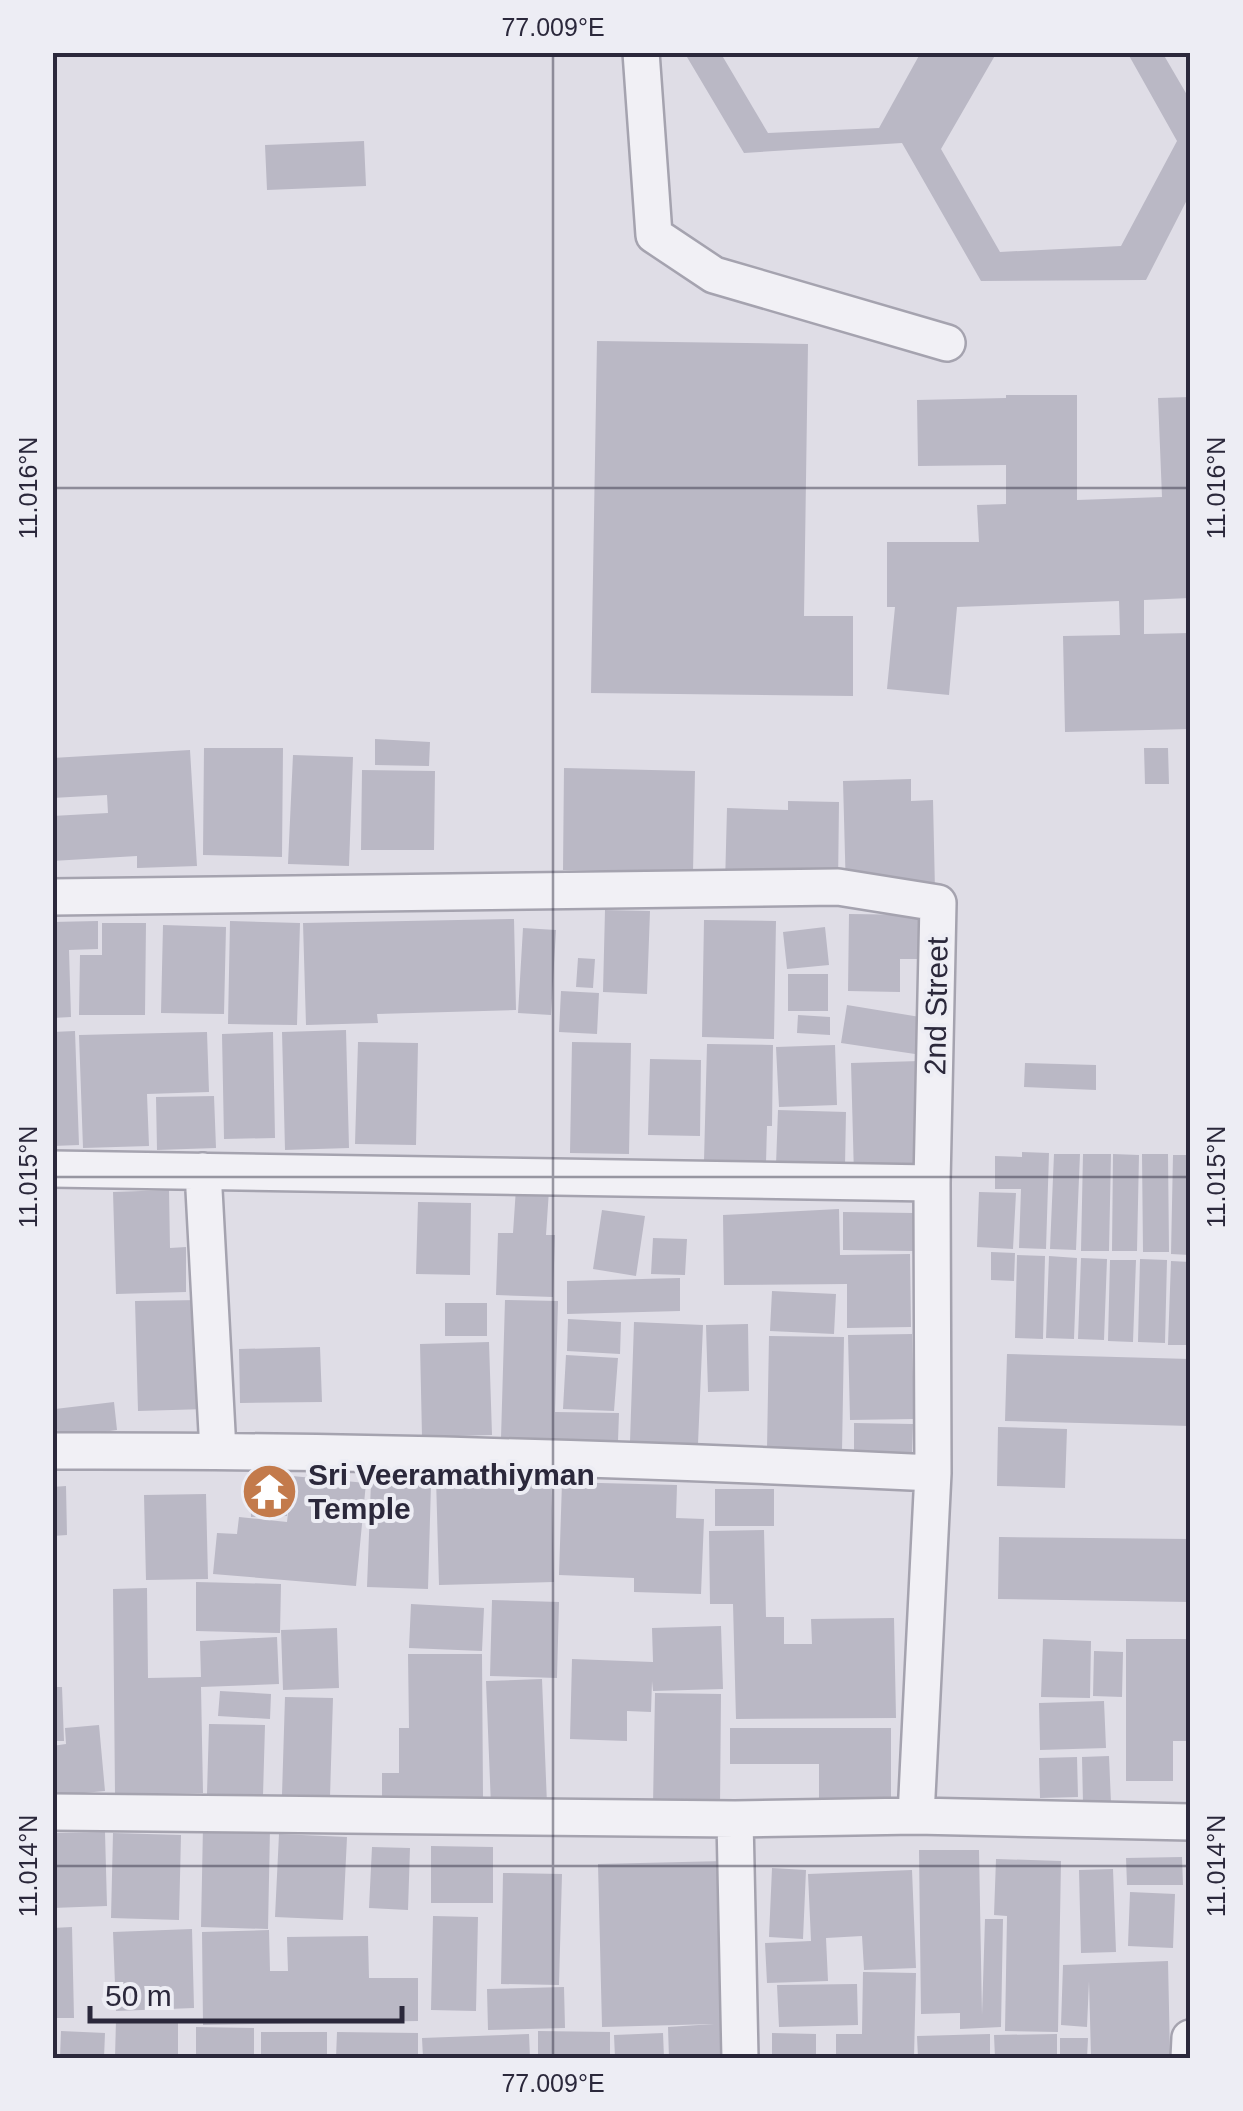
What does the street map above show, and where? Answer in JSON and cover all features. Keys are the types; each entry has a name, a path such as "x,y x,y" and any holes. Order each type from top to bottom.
{"street":[{"path":"641,52 654,235 714,275 947,342"},
{"name":"2nd Street","path":"52,897 838,887 938,903 932,1182 933,1473 916,1816"},
{"path":"52,1170 932,1182"},
{"path":"202,1171 218,1451"},
{"path":"52,1452 218,1451 706,1462 933,1473"},
{"path":"52,1812 735,1819 916,1816 1190,1822"},
{"path":"735,1819 740,2058"},
{"path":"1190,2038 1190,2058"}],"building":[{"path":"684,52 720,52 768,133 879,128 921,52 997,52 941,149 1000,252 1121,246 1177,141 1127,52 1162,52 1190,100 1190,194 1146,280 981,281 902,143 744,153"},
{"path":"364,141 366,186 267,190 265,145"},
{"path":"597,341 808,344 804,616 853,616 853,696 591,693"},
{"path":"1077,395 1077,500 1162,497 1158,398 1190,397 1190,598 1144,600 1144,634 1190,633 1190,729 1065,732 1063,636 1120,635 1119,601 957,607 949,695 887,689 895,607 887,607 887,542 979,542 977,505 1006,504 1006,465 918,466 917,400"},
{"path":"375,739 430,742 429,766 375,765"},
{"path":"204,748 283,748 282,857 203,855"},
{"path":"1144,748 1168,748 1169,784 1145,784"},
{"path":"190,750 197,866 137,868 137,856 52,861 52,816 108,813 107,795 52,798 52,758"},
{"path":"293,755 353,757 349,866 288,864"},
{"path":"564,768 695,771 693,872 563,870"},
{"path":"362,770 435,771 434,850 361,850"},
{"path":"911,779 911,801 933,800 935,891 846,893 843,781"},
{"path":"788,801 839,802 838,887 725,885 727,808 788,810"},
{"path":"605,910 650,911 647,994 603,992"},
{"path":"849,914 923,915 922,959 900,959 900,992 848,991"},
{"path":"514,919 516,1010 377,1014 378,1023 306,1025 303,923"},
{"path":"704,920 776,921 774,1039 702,1037"},
{"path":"98,921 98,949 69,950 71,1017 52,1018 52,922"},
{"path":"230,921 300,923 297,1025 228,1024"},
{"path":"102,923 146,923 145,1015 79,1015 80,955 102,955"},
{"path":"163,925 226,927 224,1014 161,1013"},
{"path":"825,927 829,965 787,969 783,932"},
{"path":"523,928 556,930 551,1015 518,1013"},
{"path":"578,958 595,959 593,988 576,987"},
{"path":"788,974 828,974 828,1011 788,1011"},
{"path":"561,991 599,993 597,1034 559,1032"},
{"path":"847,1005 920,1017 915,1054 841,1043"},
{"path":"798,1015 830,1017 830,1035 797,1033"},
{"path":"346,1030 349,1148 285,1150 282,1032"},
{"path":"75,1031 79,1145 52,1146 52,1032"},
{"path":"207,1032 209,1092 147,1094 149,1146 83,1148 79,1035"},
{"path":"273,1032 275,1138 224,1139 222,1034"},
{"path":"358,1042 418,1043 416,1145 355,1144"},
{"path":"572,1042 631,1043 629,1154 570,1153"},
{"path":"707,1044 773,1045 772,1126 767,1126 766,1163 704,1161"},
{"path":"835,1045 837,1105 779,1107 776,1047"},
{"path":"650,1059 701,1060 700,1136 648,1135"},
{"path":"920,1061 924,1174 854,1176 851,1063"},
{"path":"1025,1063 1096,1065 1096,1090 1024,1087"},
{"path":"214,1096 216,1148 157,1150 156,1097"},
{"path":"778,1110 846,1112 845,1166 776,1165"},
{"path":"1022,1152 1049,1153 1046,1249 1019,1248 1021,1189 995,1189 995,1156 1022,1157"},
{"path":"1054,1154 1080,1154 1076,1250 1050,1249"},
{"path":"1083,1154 1111,1154 1109,1251 1081,1251"},
{"path":"1113,1154 1139,1155 1137,1251 1112,1251"},
{"path":"1142,1154 1168,1154 1169,1252 1143,1252"},
{"path":"1173,1155 1190,1155 1190,1255 1171,1254"},
{"path":"516,1188 549,1190 546,1235 555,1235 553,1297 496,1295 498,1233 513,1233"},
{"path":"169,1190 170,1248 186,1247 186,1292 116,1294 113,1192"},
{"path":"979,1192 1016,1193 1013,1249 977,1247"},
{"path":"418,1202 471,1203 470,1275 416,1274"},
{"path":"839,1209 840,1255 910,1254 911,1327 847,1328 847,1284 724,1285 723,1215"},
{"path":"602,1210 645,1216 636,1276 593,1269"},
{"path":"843,1212 914,1213 913,1251 843,1250"},
{"path":"653,1238 687,1239 685,1275 651,1274"},
{"path":"991,1252 1015,1253 1014,1281 991,1280"},
{"path":"1017,1255 1045,1256 1043,1339 1015,1338"},
{"path":"1049,1256 1077,1258 1074,1339 1046,1338"},
{"path":"1081,1258 1107,1259 1104,1340 1078,1339"},
{"path":"1140,1259 1167,1260 1165,1343 1138,1342"},
{"path":"1110,1260 1136,1260 1133,1342 1108,1341"},
{"path":"1171,1261 1190,1262 1190,1345 1168,1345"},
{"path":"680,1278 680,1311 567,1314 567,1281"},
{"path":"772,1291 836,1294 834,1334 770,1331"},
{"path":"201,1300 206,1409 138,1411 135,1301"},
{"path":"505,1300 558,1301 555,1412 619,1413 618,1441 501,1438"},
{"path":"445,1303 487,1303 487,1336 445,1336"},
{"path":"568,1319 621,1322 620,1354 567,1351"},
{"path":"634,1322 703,1325 698,1444 630,1442"},
{"path":"748,1324 749,1391 708,1392 706,1325"},
{"path":"912,1334 914,1419 850,1420 848,1335"},
{"path":"769,1336 844,1337 842,1451 767,1449"},
{"path":"489,1342 492,1435 422,1437 420,1344"},
{"path":"320,1347 322,1402 240,1403 239,1349"},
{"path":"1007,1354 1190,1359 1190,1426 1005,1421"},
{"path":"566,1355 618,1358 614,1411 563,1409"},
{"path":"114,1402 117,1430 58,1438 55,1409"},
{"path":"854,1423 913,1424 912,1453 854,1453"},
{"path":"998,1427 1067,1429 1065,1488 997,1486"},
{"name":"Sri Veeramathiyman Temple","path":"286,1465 287,1516 251,1517 250,1466"},
{"path":"551,1475 554,1582 439,1585 436,1478"},
{"path":"292,1476 366,1483 356,1586 213,1574 217,1533 237,1534 239,1517 287,1522"},
{"path":"371,1482 431,1484 428,1589 367,1587"},
{"path":"562,1482 677,1485 676,1518 704,1519 701,1594 634,1592 634,1578 559,1575"},
{"path":"66,1486 67,1535 52,1536 52,1487"},
{"path":"715,1489 774,1489 774,1526 715,1526"},
{"path":"206,1494 208,1579 146,1580 144,1495"},
{"path":"764,1530 766,1617 784,1617 784,1644 812,1644 811,1619 894,1618 896,1718 736,1719 733,1604 710,1604 709,1531"},
{"path":"999,1537 1190,1539 1190,1602 998,1599"},
{"path":"196,1582 281,1584 280,1633 196,1631"},
{"path":"147,1588 148,1678 201,1677 200,1641 277,1637 279,1684 201,1687 203,1793 115,1794 113,1589"},
{"path":"492,1600 559,1602 557,1678 490,1676"},
{"path":"411,1604 484,1608 482,1651 409,1648"},
{"path":"721,1626 723,1689 653,1691 652,1681 651,1712 627,1711 627,1741 570,1739 572,1659 653,1662 652,1628"},
{"path":"337,1628 339,1688 283,1690 281,1630"},
{"path":"1043,1639 1091,1641 1090,1698 1041,1697"},
{"path":"1126,1639 1190,1639 1190,1741 1173,1741 1173,1781 1126,1781"},
{"path":"1094,1651 1123,1652 1122,1697 1093,1696"},
{"path":"408,1654 482,1654 483,1798 382,1799 382,1773 399,1773 399,1728 409,1728"},
{"path":"542,1679 547,1804 491,1806 486,1681"},
{"path":"52,1687 62,1687 64,1741 52,1741"},
{"path":"220,1691 271,1694 270,1719 218,1716"},
{"path":"655,1693 721,1694 720,1806 653,1805"},
{"path":"285,1697 333,1698 330,1797 282,1795"},
{"path":"1104,1701 1106,1748 1040,1750 1039,1703"},
{"path":"209,1724 265,1725 263,1796 207,1794"},
{"path":"99,1725 105,1791 52,1796 52,1746 66,1744 65,1728"},
{"path":"730,1728 891,1728 891,1806 819,1806 819,1764 730,1764"},
{"path":"1109,1756 1111,1803 1083,1803 1082,1757"},
{"path":"1077,1757 1078,1797 1040,1798 1039,1758"},
{"path":"203,1826 270,1828 268,1929 201,1927"},
{"path":"105,1832 107,1906 52,1908 52,1833"},
{"path":"113,1833 181,1835 179,1920 111,1918"},
{"path":"279,1834 347,1837 343,1920 275,1917"},
{"path":"431,1846 493,1847 493,1903 431,1903"},
{"path":"372,1847 410,1848 408,1910 369,1908"},
{"path":"919,1850 979,1850 982,2015 985,1919 1003,1919 1001,2027 960,2029 960,2013 921,2014"},
{"path":"1182,1857 1183,1885 1127,1885 1126,1858"},
{"path":"996,1859 1061,1861 1058,2032 1005,2031 1007,1916 994,1915"},
{"path":"725,1861 729,2024 721,2024 722,2058 669,2058 668,2027 714,2024 602,2027 598,1864"},
{"path":"772,1868 806,1870 803,1939 769,1937"},
{"path":"1113,1869 1116,1952 1081,1953 1079,1870"},
{"path":"912,1870 916,1968 864,1970 862,1936 826,1938 828,1981 767,1983 765,1943 811,1941 808,1874"},
{"path":"503,1873 562,1874 559,1985 501,1984"},
{"path":"1130,1892 1175,1894 1173,1948 1128,1946"},
{"path":"433,1916 478,1917 476,2011 431,2010"},
{"path":"72,1927 74,2018 52,2018 52,1928"},
{"path":"192,1929 194,2008 116,2011 113,1932"},
{"path":"269,1930 270,1971 288,1971 287,1937 368,1936 369,1978 418,1978 418,2021 203,2025 202,1932"},
{"path":"1168,1961 1170,2055 1091,2057 1089,1981 1087,2027 1061,2025 1063,1965"},
{"path":"863,1972 916,1973 914,2058 836,2058 836,2034 862,2034"},
{"path":"857,1984 858,2025 779,2027 777,1985"},
{"path":"564,1987 565,2028 488,2030 487,1989"},
{"path":"116,2020 178,2021 178,2058 115,2058"},
{"path":"196,2027 254,2028 254,2058 196,2058"},
{"path":"61,2031 105,2033 104,2058 60,2058"},
{"path":"538,2031 610,2032 610,2058 538,2058"},
{"path":"261,2032 327,2032 327,2058 261,2058"},
{"path":"337,2032 418,2033 418,2058 336,2058"},
{"path":"663,2033 664,2058 615,2058 614,2035"},
{"path":"772,2033 816,2034 816,2058 772,2058"},
{"path":"529,2034 530,2058 423,2058 422,2038"},
{"path":"990,2034 990,2058 918,2058 917,2036"},
{"path":"1057,2034 1057,2058 995,2058 994,2035"},
{"path":"1060,2038 1088,2038 1087,2058 1060,2058"}],"place":[{"name":"Sri Veeramathiyman Temple","path":"269,1491"}]}
